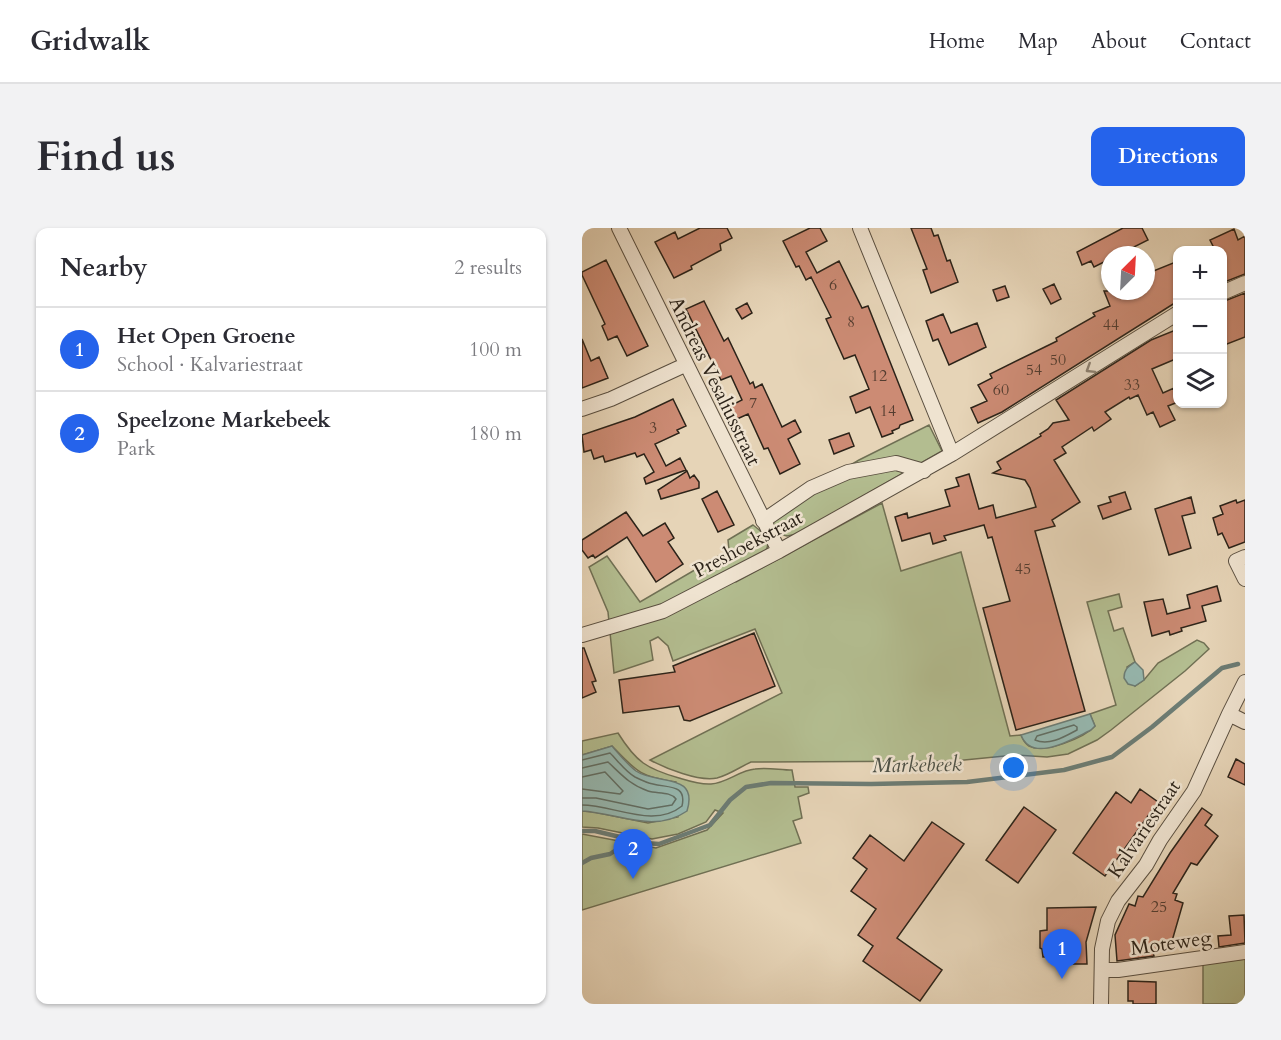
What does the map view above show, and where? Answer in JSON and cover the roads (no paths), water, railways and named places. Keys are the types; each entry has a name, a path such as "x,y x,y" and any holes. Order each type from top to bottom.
{"street":[{"name":"Andreas Vesaliusstraat","path":"619,228 779,551"},
{"path":"860,228 952,454"},
{"path":"1227,291 1245,283"},
{"name":"Preshoekstraat","path":"582,635 663,611 779,551 985,435 1173,316"},
{"path":"582,409 611,399 686,365"},
{"name":"Preshoekstraat","path":"763,521 812,488 848,472 896,463 924,471"},
{"path":"1245,558 1236,561 1245,579"},
{"name":"Kalvariestraat","path":"1101,1004 1102,949 1108,921 1118,901 1146,865 1160,840 1194,791 1228,714 1245,682"},
{"path":"1228,714 1245,722"},
{"name":"Moteweg","path":"1102,970 1118,970 1245,952"}],"water":[{"path":"1135,662 1143,670 1144,680 1135,686 1128,684 1124,675 1128,667"},
{"path":"1090,714 1095,726 1091,730 1053,747 1034,748 1026,743 1021,735"},
{"path":"612,746 636,771 674,782 687,790 689,799 687,811 674,818 649,822 582,811 582,755"}],"waterway":[{"name":"Markebeek","path":"582,831 595,831 645,843 659,844 710,825 730,800 746,787 771,783 967,782 1064,770 1112,757 1152,727 1222,668 1238,664"},
{"path":"582,863 591,858 610,854 631,840"}],"place":[{"name":"Speelzone Markebeek","path":"633,879"},
{"name":"Het Open Groene","path":"1062,979"}]}
